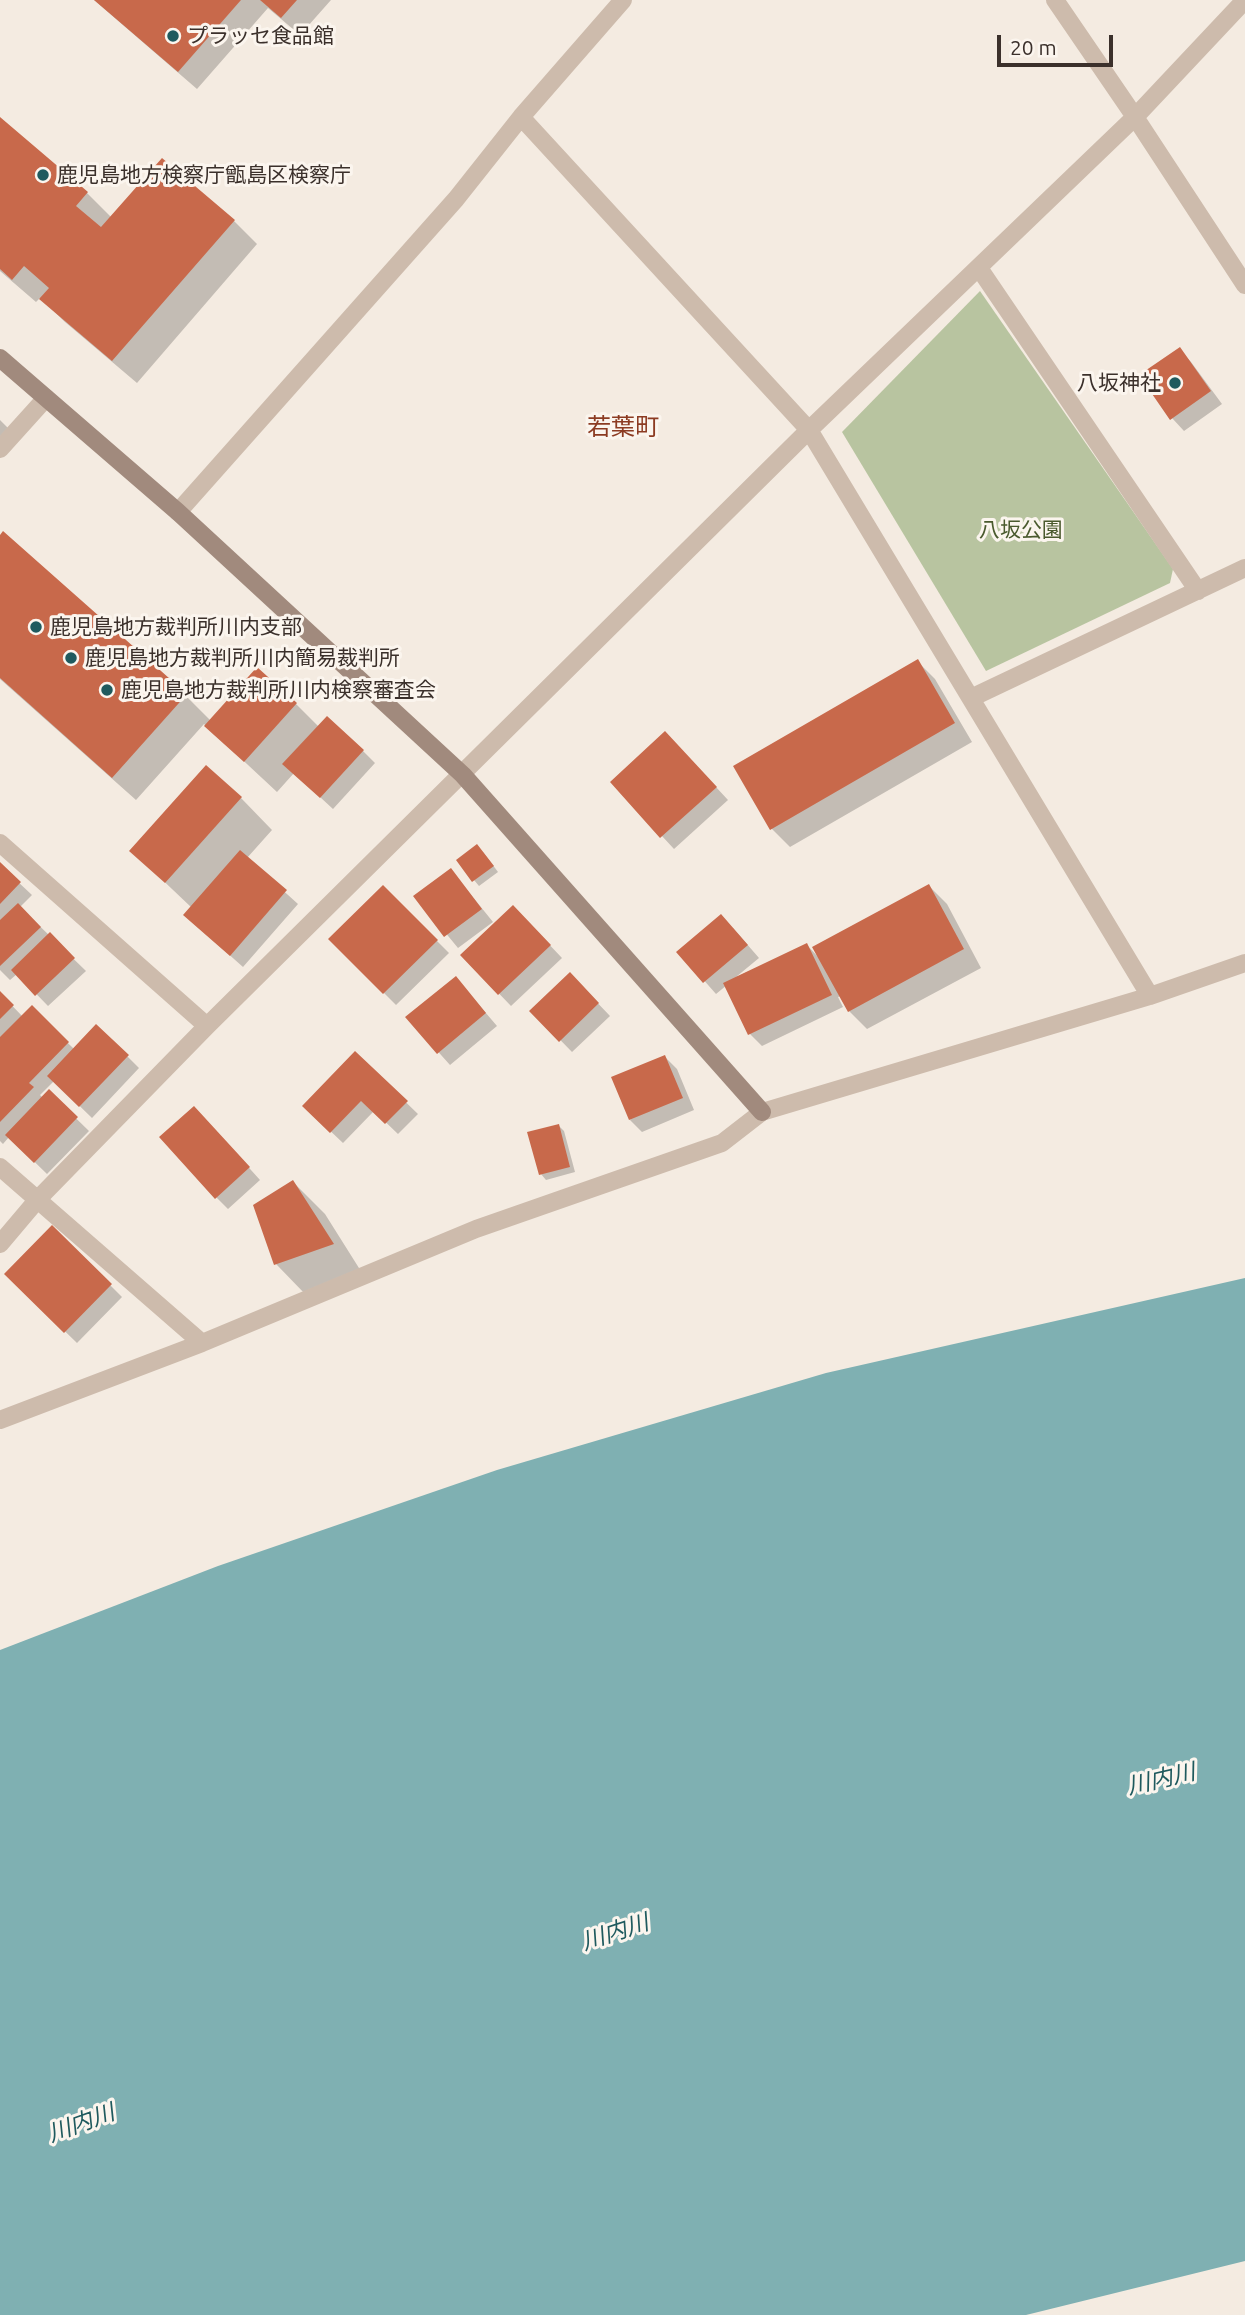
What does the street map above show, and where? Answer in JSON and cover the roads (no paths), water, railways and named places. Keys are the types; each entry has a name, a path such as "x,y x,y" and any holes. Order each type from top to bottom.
{"street":[{"path":"178,512 456,198 521,117 624,0"},
{"path":"1055,0 1245,285"},
{"path":"0,1244 38,1199 207,1026 809,430 1135,117 1245,0"},
{"path":"521,117 809,430 1150,996"},
{"path":"979,268 1198,591"},
{"path":"0,358 178,512 463,775 762,1112"},
{"path":"0,449 46,398"},
{"path":"971,698 1245,568"},
{"path":"0,843 207,1026"},
{"path":"0,1420 202,1343 475,1229 722,1143 762,1112 1150,996 1245,962"},
{"path":"0,1167 202,1343"}],"water":[{"name":"川内川","path":"1245,1278 1245,2261 1026,2315 0,2315 0,1650 218,1566 497,1470 826,1373"}],"place":[{"name":"プラッセ食品館","path":"173,36"},
{"name":"鹿児島地方検察庁甑島区検察庁","path":"43,175"},
{"name":"八坂神社","path":"1175,383"},
{"name":"鹿児島地方裁判所川内支部","path":"36,627"},
{"name":"鹿児島地方裁判所川内簡易裁判所","path":"71,658"},
{"name":"鹿児島地方裁判所川内検察審査会","path":"107,690"}],"district":[{"name":"若葉町","path":"623,427"}],"park label":[{"name":"八坂公園","path":"1021,530"}]}
